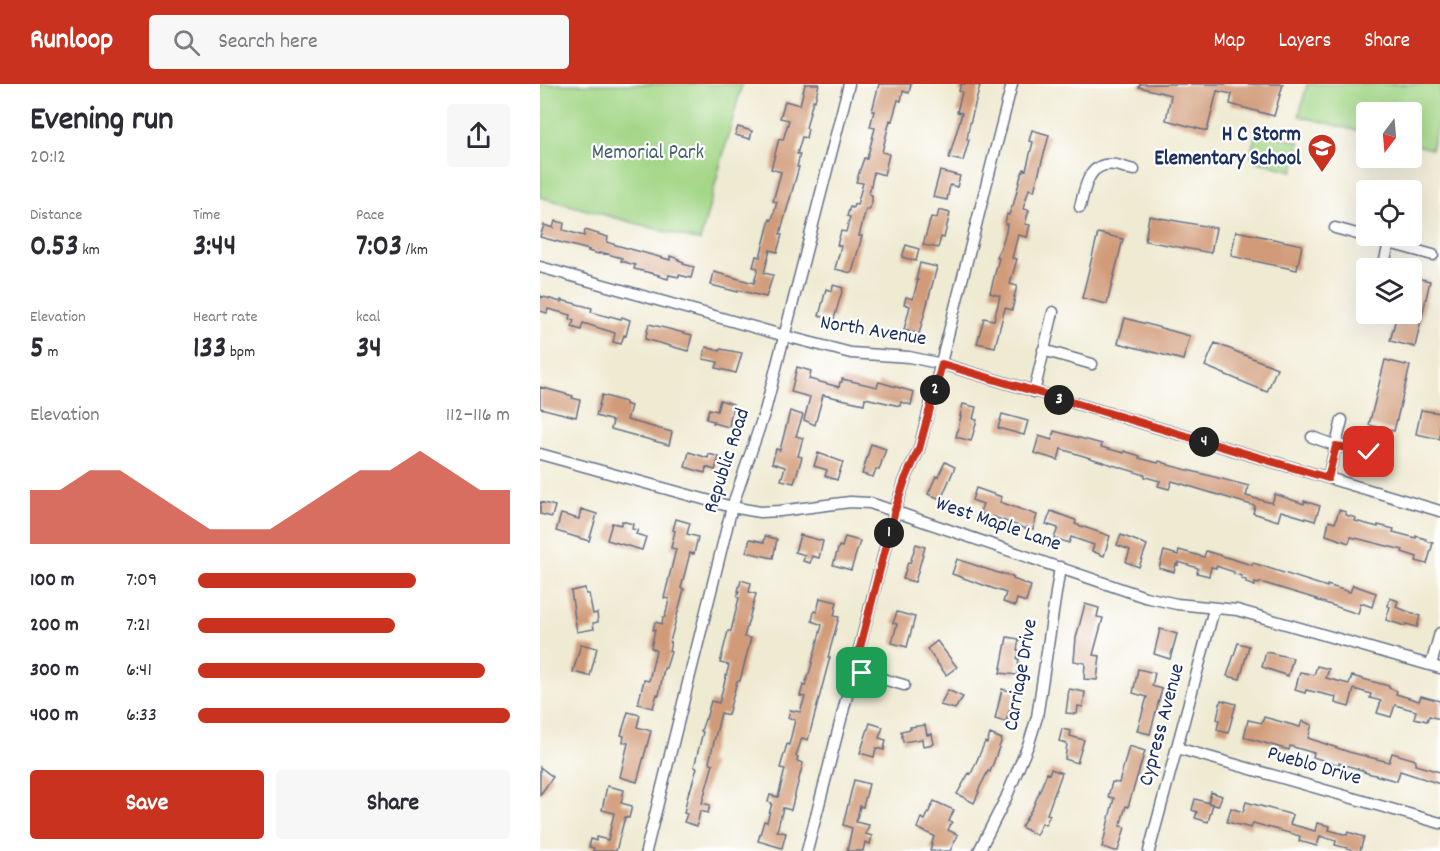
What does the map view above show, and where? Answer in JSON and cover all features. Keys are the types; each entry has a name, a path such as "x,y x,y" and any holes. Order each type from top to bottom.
{"street":[{"name":"Republic Road","path":"646,851 732,507 765,411 849,84"},
{"path":"807,851 895,510 919,449 942,364 1012,84"},
{"path":"1080,207 1086,181 1092,172 1105,165 1114,165 1134,171"},
{"path":"1335,228 1356,234"},
{"path":"1400,246 1433,255"},
{"name":"North Avenue","path":"540,267 785,336 851,352 909,357 942,364 1440,511"},
{"path":"1034,392 1053,312"},
{"path":"1043,350 1092,364"},
{"path":"1328,478 1342,420"},
{"path":"1312,437 1336,446 1369,452"},
{"name":"West Maple Lane","path":"540,454 732,507 760,512 850,502 870,503 1161,602 1237,610 1435,667"},
{"name":"Carriage Drive","path":"979,851 1006,798 1029,743 1037,717 1060,567"},
{"name":"Cypress Avenue","path":"1149,851 1214,609"},
{"path":"1435,667 1440,633"},
{"path":"854,671 904,685"},
{"name":"Pueblo Drive","path":"1177,748 1440,823"}],"green space":[{"name":"Memorial Park","path":"540,84 742,84 700,241 540,197"},
{"path":"1307,84 1440,84 1440,115 1431,149 1422,147 1422,102 1356,102 1356,130 1299,116"},
{"path":"1262,133 1300,142 1293,171 1255,161 1251,154 1255,135"}],"building":[{"path":"805,84 819,84 806,128 808,129 806,138 802,137 797,154 800,154 797,167 799,167 780,234 782,235 777,252 770,250 764,273 773,275 766,297 711,285 714,272 754,283 758,268 753,267 756,256 760,257 777,202 773,201 781,172 771,169 779,139 783,140 789,120 780,118 785,101 800,105"},
{"path":"879,84 911,84 909,93 903,91 901,101 898,100 892,121 890,120 882,152 889,154 884,175 874,172 869,194 872,195 872,202 869,210 866,209 859,236 862,236 852,273 835,269 841,246 837,245 841,231 846,232 850,207 857,205 863,183 856,182 864,158 867,159 875,128 870,127"},
{"path":"961,84 980,86 963,161 949,158 962,113 957,112 962,92 959,91"},
{"path":"1140,84 1283,84 1274,116 1230,104 1232,94 1217,91 1207,131 1166,120 1171,95 1139,87"},
{"path":"738,127 752,131 750,139 735,135"},
{"path":"1032,130 1049,135 1034,191 1029,189 1023,209 1029,210 1025,224 1030,225 1027,237 1018,235 1012,258 1017,259 1010,284 1017,286 1012,310 1005,308 995,347 977,343 984,318 994,320 1000,296 990,293 999,258 997,258 1006,232 1007,214 1009,215 1013,206 1021,175 1024,169 1026,170 1033,142 1029,141"},
{"path":"940,171 960,176 957,187 950,185 947,200 933,197"},
{"path":"939,210 950,213 944,238 941,237 938,248 923,245 931,217 937,218"},
{"path":"1149,216 1216,228 1211,253 1145,241"},
{"path":"555,221 564,223 563,230 584,236 585,230 608,237 607,242 616,245 670,260 670,256 679,259 684,262 683,264 694,267 691,278 669,275 668,279 634,269 635,265 621,261 622,258 604,253 599,254 540,237 544,225 553,228"},
{"path":"1236,231 1302,245 1297,270 1231,256"},
{"path":"1098,233 1123,239 1107,304 1082,298"},
{"path":"906,245 919,249 916,261 902,257"},
{"path":"920,263 937,267 919,334 904,330 910,306 904,304 906,297 913,299"},
{"path":"1422,279 1430,281 1422,316"},
{"path":"833,285 843,288 834,319 819,316 826,289 832,291"},
{"path":"540,296 592,308 591,312 609,317 621,319 622,317 630,320 626,336 624,335 621,344 613,342 615,333 583,323 581,330 572,327 574,320 570,319 571,315 548,309 547,313 540,311"},
{"path":"1125,318 1190,336 1183,360 1118,343"},
{"path":"649,324 692,335 688,351 645,339"},
{"path":"1394,324 1420,324 1415,347 1390,341"},
{"path":"1215,343 1277,368 1267,392 1205,366"},
{"path":"706,347 742,353 736,373 716,368 718,362 703,359"},
{"path":"1385,360 1410,366 1394,431 1369,425"},
{"path":"797,367 811,371 809,379 839,387 842,379 877,387 879,382 914,392 911,405 901,402 900,406 865,398 864,404 823,395 815,425 804,420 810,397 791,392"},
{"path":"540,387 580,400 576,417 540,408"},
{"path":"602,395 631,406 627,420 672,432 669,445 611,429 613,421 596,416"},
{"path":"720,400 733,404 729,427 706,419 709,409 717,411"},
{"path":"963,404 976,407 973,419 977,420 971,441 956,437"},
{"path":"1421,410 1440,413 1440,439 1416,434"},
{"path":"790,411 803,415 796,436 803,438 798,456 802,457 794,483 781,480 785,467 772,463 776,449 780,450"},
{"path":"1002,414 1028,421 1024,435 998,428"},
{"path":"1054,431 1102,444 1101,447 1140,456 1139,458 1158,463 1159,461 1249,486 1246,496 1272,503 1275,494 1304,504 1304,501 1320,506 1315,521 1281,511 1278,521 1253,513 1255,506 1172,481 1169,489 1158,486 1160,481 1145,477 1145,475 1061,449 1058,460 1034,453 1039,436 1052,440"},
{"path":"871,444 886,449 879,470 876,469 873,477 862,474"},
{"path":"689,452 708,458 709,454 719,457 715,470 706,467 705,473 685,467"},
{"path":"818,453 843,462 837,480 825,476 827,470 814,466"},
{"path":"945,462 955,467 941,499 928,494"},
{"path":"976,488 1002,497 1000,502 1037,515 1033,529 979,514 983,504 972,500"},
{"path":"540,502 555,506 552,517 540,514"},
{"path":"581,509 597,514 589,541 556,531 561,514 579,519"},
{"path":"1339,510 1356,518 1355,521 1394,529 1393,532 1416,538 1416,536 1433,543 1427,564 1416,561 1417,557 1402,552 1403,550 1351,537 1349,543 1326,535 1329,521 1335,523"},
{"path":"1051,511 1075,520 1075,524 1110,536 1104,556 1092,551 1094,545 1071,537 1069,543 1054,538 1058,528 1046,524"},
{"path":"676,519 690,523 687,534 698,537 694,554 690,553 681,588 684,589 670,642 669,651 671,652 653,708 638,704 644,680 649,681 656,650 651,648 655,622 662,624 669,599 664,598 676,549 671,548"},
{"path":"622,521 633,524 632,529 638,530 636,534 646,537 642,550 607,540 612,523 621,525"},
{"path":"800,535 823,541 819,558 812,556 810,563 803,561 805,555 795,552"},
{"path":"1121,535 1147,545 1139,567 1126,562 1130,550 1117,545"},
{"path":"765,536 777,539 773,558 746,552 750,539 764,542"},
{"path":"845,537 860,541 851,570 833,565 839,546 842,547"},
{"path":"916,544 925,547 915,582 903,579"},
{"path":"1179,550 1204,557 1206,551 1252,565 1253,563 1327,587 1327,585 1350,592 1353,585 1376,593 1372,607 1361,603 1358,614 1260,582 1255,583 1255,586 1246,583 1246,580 1241,579 1242,576 1216,566 1216,568 1211,567 1209,576 1197,573 1198,568 1178,562 1174,572 1159,568 1164,551 1178,555"},
{"path":"957,559 1014,577 1013,579 1031,586 1026,602 1017,599 1015,606 1003,602 1006,593 952,574"},
{"path":"741,580 751,583 749,592 756,594 744,637 751,638 728,715 721,713 709,762 713,764 702,803 710,805 708,813 700,811 697,826 684,822 687,814 684,813 697,768 694,767 703,732 701,731 711,701 719,703 729,665 720,663 728,631 731,631"},
{"path":"585,588 586,594 589,594 593,614 597,613 598,622 593,623 594,629 577,632 571,591"},
{"path":"820,598 837,602 834,616 839,617 808,740 802,738 796,756 797,761 803,763 791,810 783,808 777,831 786,833 782,848 758,841 764,821 767,822 772,803 768,802 770,795 778,797 785,769 780,768 795,720 788,718 790,710 800,712 805,697 800,696 809,674 822,625 812,621"},
{"path":"1390,598 1398,601 1396,607 1420,616 1417,627 1386,620"},
{"path":"1085,604 1099,608 1097,617 1103,618 1093,655 1100,656 1097,680 1084,679 1085,663 1074,661 1076,638"},
{"path":"897,612 915,617 907,647 892,643 897,624 893,623"},
{"path":"1160,629 1177,634 1170,659 1154,654"},
{"path":"1007,637 1019,639 1017,675 1000,673"},
{"path":"937,641 957,667 946,675 927,649"},
{"path":"1238,643 1249,646 1240,679 1227,676"},
{"path":"581,644 597,648 590,676 573,672"},
{"path":"1266,652 1293,658 1288,676 1262,667"},
{"path":"1317,666 1329,669 1326,678 1349,684 1352,676 1389,686 1397,691 1396,694 1419,701 1421,696 1440,701 1440,719 1429,716 1427,721 1414,718 1416,711 1395,705 1391,717 1377,713 1381,701 1370,698 1371,694 1354,689 1349,707 1335,703 1336,697 1306,690 1305,693 1295,690 1300,672 1314,675"},
{"path":"1138,669 1155,673 1152,686 1162,689 1150,734 1137,731 1147,697 1133,693"},
{"path":"1002,689 1015,692 1006,722 995,719"},
{"path":"1069,689 1085,692 1083,707 1078,706 1077,714 1066,713"},
{"path":"948,690 963,697 955,709 940,705"},
{"path":"1221,700 1236,704 1228,733 1217,730"},
{"path":"628,712 640,715 637,727 651,731 637,782 620,777 628,743 623,742 624,736 621,735"},
{"path":"1264,717 1300,727 1302,721 1312,725 1308,738 1349,752 1389,762 1392,753 1416,760 1415,765 1440,772 1440,784 1400,771 1397,781 1313,757 1314,753 1290,746 1289,750 1244,737 1248,720 1262,723"},
{"path":"870,723 883,727 879,738 886,740 884,750 876,748 874,757 860,753"},
{"path":"925,725 927,735 932,734 934,744 923,746 922,739 903,742 901,731"},
{"path":"1062,729 1071,731 1070,736 1084,740 1077,763 1065,759 1067,744 1059,741"},
{"path":"990,734 1002,739 990,772 988,771 974,803 957,794 969,773 971,774"},
{"path":"1129,746 1145,751 1120,826 1125,827 1118,851 1115,851 1102,847 1114,798 1108,797 1112,782 1119,783"},
{"path":"540,767 553,777 540,795"},
{"path":"1051,769 1062,773 1047,814 1050,815 1045,825 1042,823 1036,835 1021,827"},
{"path":"854,780 869,784 856,822 869,825 866,834 872,836 870,844 865,842 863,851 847,851 852,828 843,825"},
{"path":"607,786 624,790 621,803 632,806 629,818 625,817 616,851 593,851 594,848 589,847 591,839 596,841 596,837 608,840 614,813 602,810"},
{"path":"1211,792 1222,796 1218,806 1208,803"},
{"path":"1195,799 1213,804 1208,822 1195,818 1197,812 1192,810"},
{"path":"934,801 954,810 948,830 958,835 950,851 930,851 934,836 917,828 921,818 925,820"},
{"path":"1246,802 1293,815 1290,824 1315,831 1317,823 1330,826 1329,830 1364,837 1360,851 1351,851 1351,849 1335,845 1336,841 1320,836 1317,846 1299,841 1300,836 1253,823 1251,828 1227,822 1231,808 1243,812"}],"place":[{"name":"H C Storm Elementary School","path":"1322,174"}],"route":[{"path":"862,673 854,671 895,510 919,449 942,364 1328,478 1336,446 1369,452"}]}
